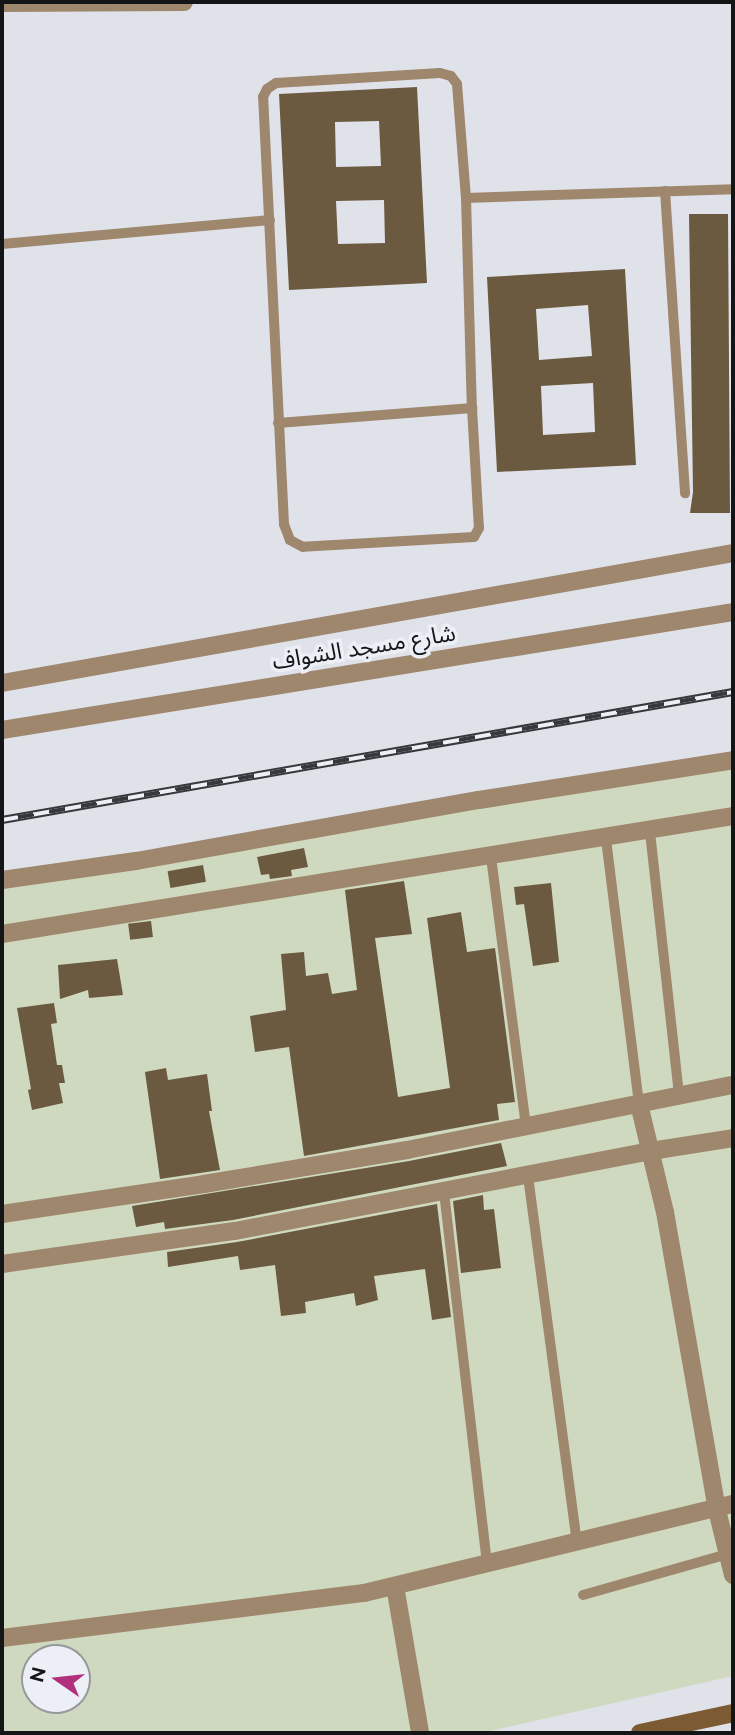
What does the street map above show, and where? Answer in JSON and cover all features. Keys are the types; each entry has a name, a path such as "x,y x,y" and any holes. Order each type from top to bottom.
{"main road":[{"path":"640,1733 733,1713"}],"street":[{"path":"2,2 184,2"},
{"path":"2,683 733,553"},
{"name":"شارع مسجد الشواف","path":"2,730 733,612"},
{"path":"2,880 733,760"},
{"path":"2,934 733,817"},
{"path":"2,1214 227,1181 733,1085"},
{"path":"639,1104 652,1151 725,1507 728,1554 733,1575"},
{"path":"2,1264 234,1231 733,1138"},
{"path":"2,1638 395,1586 725,1507"},
{"path":"395,1586 420,1733"}],"lane":[{"path":"440,73 452,76 457,84 466,198 472,408 479,528 474,537 303,547 290,540 284,524 270,220 263,97 267,89 276,83 440,73"},
{"path":"466,198 733,189"},
{"path":"665,191 685,493"},
{"path":"2,244 270,220"},
{"path":"278,423 472,408"},
{"path":"650,832 679,1096"},
{"path":"606,839 639,1104"},
{"path":"491,857 526,1126"},
{"path":"528,1176 577,1543"},
{"path":"444,1192 488,1564"},
{"path":"583,1595 728,1554"}],"green space":[{"path":"733,755 733,1676 481,1733 2,1733 2,883"}],"building":[{"path":"417,87 427,283 289,290 279,94","holes":["379,121 381,166 336,167 335,122","384,200 385,243 338,244 336,201"]},
{"path":"689,214 728,214 730,513 690,513 693,492"},
{"path":"625,269 636,465 497,472 487,277","holes":["588,305 592,356 539,360 536,309","593,383 595,432 543,435 541,386"]},
{"path":"304,848 308,867 291,870 292,876 270,879 269,874 261,875 257,857"},
{"path":"203,865 206,882 170,888 168,871"},
{"path":"404,881 412,934 375,938 398,1097 450,1088 427,918 461,912 467,952 495,948 515,1102 497,1104 499,1120 304,1156 289,1047 255,1052 250,1016 286,1010 281,954 304,952 306,976 328,973 332,994 357,990 345,890"},
{"path":"551,883 559,962 533,966 524,904 516,905 514,887"},
{"path":"151,921 153,937 130,940 128,924"},
{"path":"117,959 123,995 89,998 88,990 60,999 58,965"},
{"path":"54,1003 57,1023 51,1024 57,1065 62,1065 65,1083 59,1083 63,1103 32,1110 17,1008"},
{"path":"166,1068 168,1080 207,1074 212,1111 209,1111 220,1170 160,1179 145,1072"},
{"path":"501,1143 507,1166 233,1220 165,1229 164,1222 136,1227 132,1206 409,1161"},
{"path":"483,1195 484,1210 494,1209 501,1268 461,1273 453,1201"},
{"path":"437,1204 451,1317 432,1320 425,1269 374,1276 378,1300 356,1306 354,1293 305,1302 306,1313 281,1316 275,1265 240,1270 238,1256 168,1267 167,1252 237,1242"}],"railway":[{"path":"2,820 733,692"}]}
